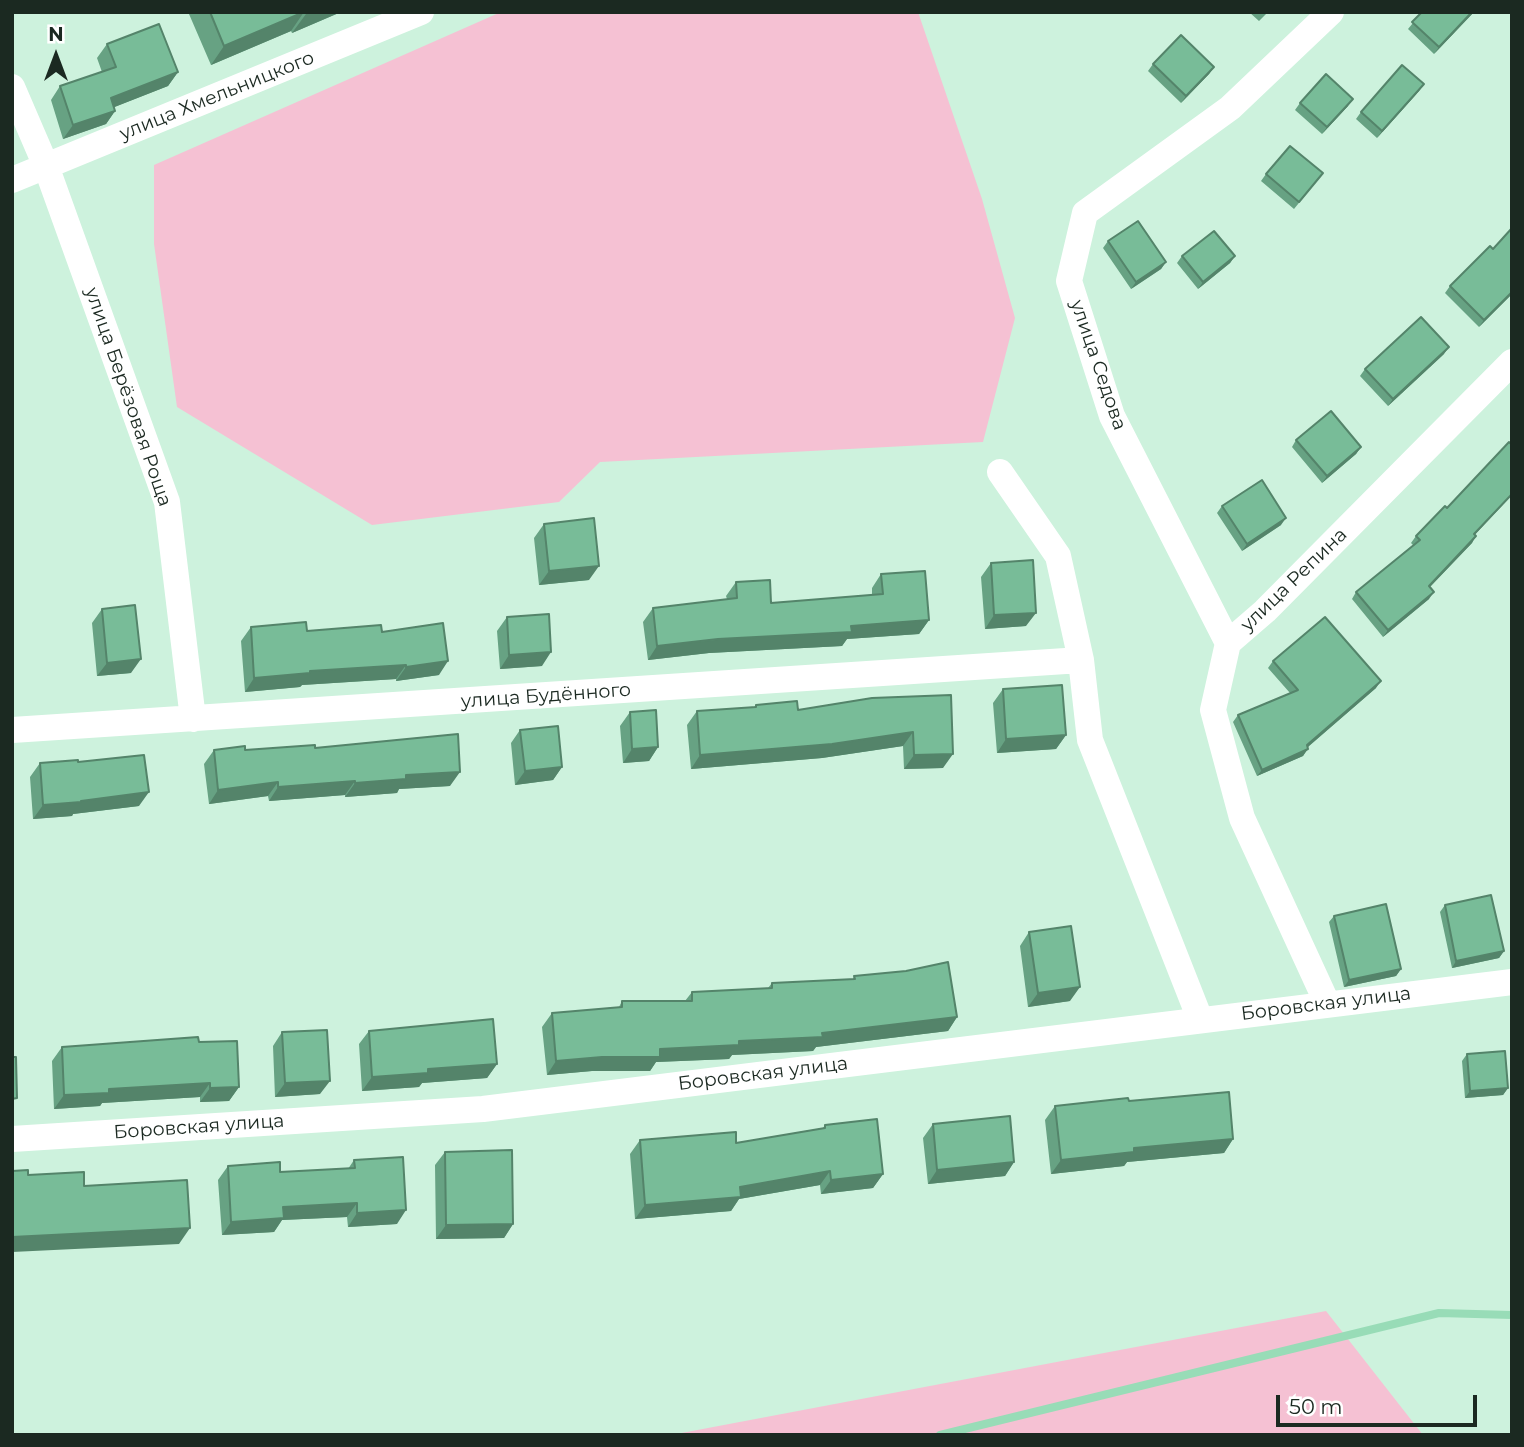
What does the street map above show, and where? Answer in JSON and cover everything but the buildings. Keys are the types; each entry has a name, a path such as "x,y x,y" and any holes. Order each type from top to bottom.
{"street":[{"name":"улица Хмельницкого","path":"12,180 421,12"},
{"name":"улица Седова","path":"1228,643 1112,416 1069,281 1085,213 1230,108 1331,12"},
{"name":"улица Берёзовая Роща","path":"12,87 46,166 167,502 193,719"},
{"name":"улица Репина","path":"1327,1003 1242,818 1213,710 1228,643 1265,611 1512,362"},
{"path":"1000,471 1058,556 1081,660 1090,740 1200,1019"},
{"name":"улица Будённого","path":"12,730 1081,660"},
{"name":"Боровская улица","path":"12,1139 483,1109 1512,982"}],"shaded area":[{"path":"501,12 918,12 982,199 1015,318 983,442 600,462 559,502 372,525 177,407 154,244 154,165"},
{"path":"1326,1311 1423,1435 671,1435"}],"waterway":[{"path":"940,1435 1439,1313 1512,1315"}]}
